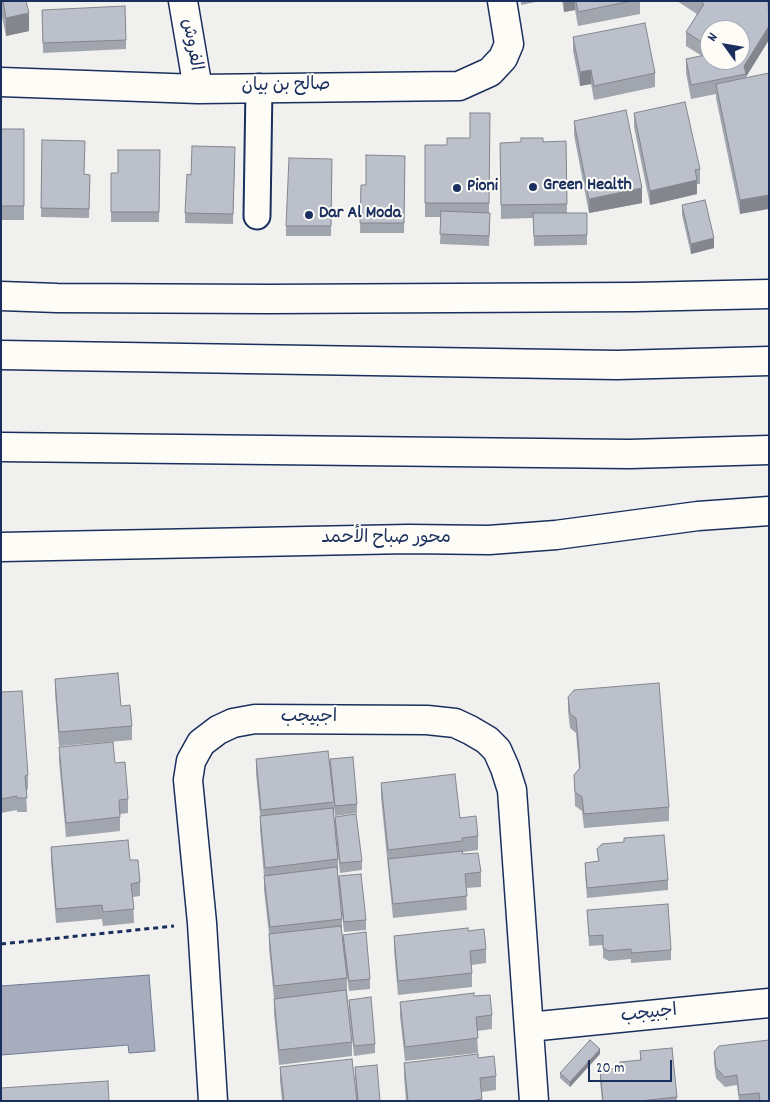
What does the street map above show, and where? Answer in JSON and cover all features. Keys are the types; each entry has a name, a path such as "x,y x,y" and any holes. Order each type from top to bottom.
{"main road":[{"name":"الفروش","path":"183,1 198,89"},
{"name":"صالح بن بيان","path":"1,82 198,89 459,86 490,72 503,58 509,44 502,1"},
{"path":"1,296 289,299 635,297 769,294"},
{"path":"1,355 617,365 769,361"},
{"path":"1,447 630,454 769,450"},
{"name":"محور صباح الأحمد","path":"1,546 409,539 489,540 556,535 698,516 769,511"},
{"path":"741,514 769,526"},
{"name":"اجبيجب","path":"213,1101 202,923 188,780 191,762 201,743 218,730 233,723 255,719 427,720 455,724 470,730 487,740 497,750 512,790 534,1101"},
{"name":"اجبيجب","path":"528,1027 769,1003"}],"street":[{"path":"257,216 259,88"}],"path":[{"path":"1,944 202,923"}],"water":[{"path":"149,975 155,1051 129,1053 128,1045 1,1055 1,986"}],"building":[{"path":"3,1 26,1 29,13 6,18"},
{"path":"576,1 631,1 578,12"},
{"path":"700,1 768,1 769,26 750,56 750,20 700,20 700,41 686,32 704,4"},
{"path":"125,6 126,40 43,43 42,10"},
{"path":"645,23 655,73 594,86 591,70 580,72 573,37"},
{"path":"700,56 700,70 745,70 746,74 691,85 686,59"},
{"path":"769,73 769,195 740,200 716,84"},
{"path":"685,102 700,169 695,170 697,180 650,191 634,113"},
{"path":"626,110 642,188 589,199 574,121"},
{"name":"Pioni","path":"470,113 490,113 489,203 425,203 425,145 447,145 447,138 470,138"},
{"path":"1,129 24,129 24,206 1,206"},
{"name":"Green Health","path":"521,138 543,138 543,142 566,141 567,204 501,205 500,143 521,142"},
{"path":"42,140 85,141 84,174 90,175 89,209 41,208"},
{"path":"192,146 235,147 233,214 185,213 187,174 191,175"},
{"path":"118,150 160,150 159,212 111,212 111,173 118,173"},
{"path":"366,155 405,156 404,223 360,223 361,185 366,185"},
{"name":"Dar Al Moda","path":"289,158 332,159 331,226 286,226"},
{"path":"705,200 714,238 691,244 682,205"},
{"path":"441,211 490,213 489,236 440,234"},
{"path":"533,213 587,213 587,235 534,236"},
{"path":"118,673 121,706 130,705 132,726 59,732 55,679"},
{"path":"659,683 669,807 584,814 582,797 575,792 574,775 580,768 579,751 576,718 570,714 568,697 574,690"},
{"path":"22,691 28,775 25,776 27,798 17,798 17,796 1,799 1,692"},
{"path":"113,742 115,763 125,762 128,799 119,800 120,817 66,823 59,747"},
{"path":"328,751 334,802 261,810 256,759"},
{"path":"353,757 357,804 335,806 330,759"},
{"path":"455,774 460,818 476,816 478,836 462,838 462,841 388,850 381,783"},
{"path":"333,808 338,859 265,868 260,816"},
{"path":"356,814 362,861 340,863 335,817"},
{"path":"664,835 668,880 587,888 585,863 599,861 597,849 602,844 624,842 624,838"},
{"path":"128,840 130,860 138,860 140,882 131,884 134,909 103,912 102,905 56,909 51,847"},
{"path":"462,851 463,854 478,853 481,872 465,874 467,896 393,904 388,859"},
{"path":"337,867 342,919 270,927 264,876"},
{"path":"361,874 366,920 344,922 339,876"},
{"path":"668,904 671,950 631,953 631,949 609,951 603,948 603,935 589,936 587,910"},
{"path":"341,926 347,978 274,986 269,934"},
{"path":"468,928 468,931 484,929 486,949 470,951 472,973 398,981 394,936"},
{"path":"366,932 370,979 349,981 343,935"},
{"path":"346,990 352,1042 279,1050 274,999"},
{"path":"474,993 474,996 490,995 492,1015 476,1017 478,1038 405,1047 400,1002"},
{"path":"371,997 375,1044 354,1046 349,1000"},
{"path":"590,1040 600,1049 570,1082 560,1073"},
{"path":"769,1040 769,1101 760,1101 759,1093 739,1095 737,1075 725,1077 716,1068 714,1052 719,1046"},
{"path":"672,1048 677,1097 639,1101 603,1101 600,1070 620,1068 620,1062 641,1060 640,1051"},
{"path":"478,1054 478,1058 494,1056 496,1076 480,1078 482,1099 470,1101 408,1101 404,1063"},
{"path":"352,1059 357,1101 284,1101 280,1067"},
{"path":"377,1065 380,1101 358,1101 355,1067"},
{"path":"108,1081 109,1101 1,1101 1,1088"}],"place":[{"name":"Green Health","path":"533,187"},
{"name":"Pioni","path":"457,188"},
{"name":"Dar Al Moda","path":"309,215"}]}
